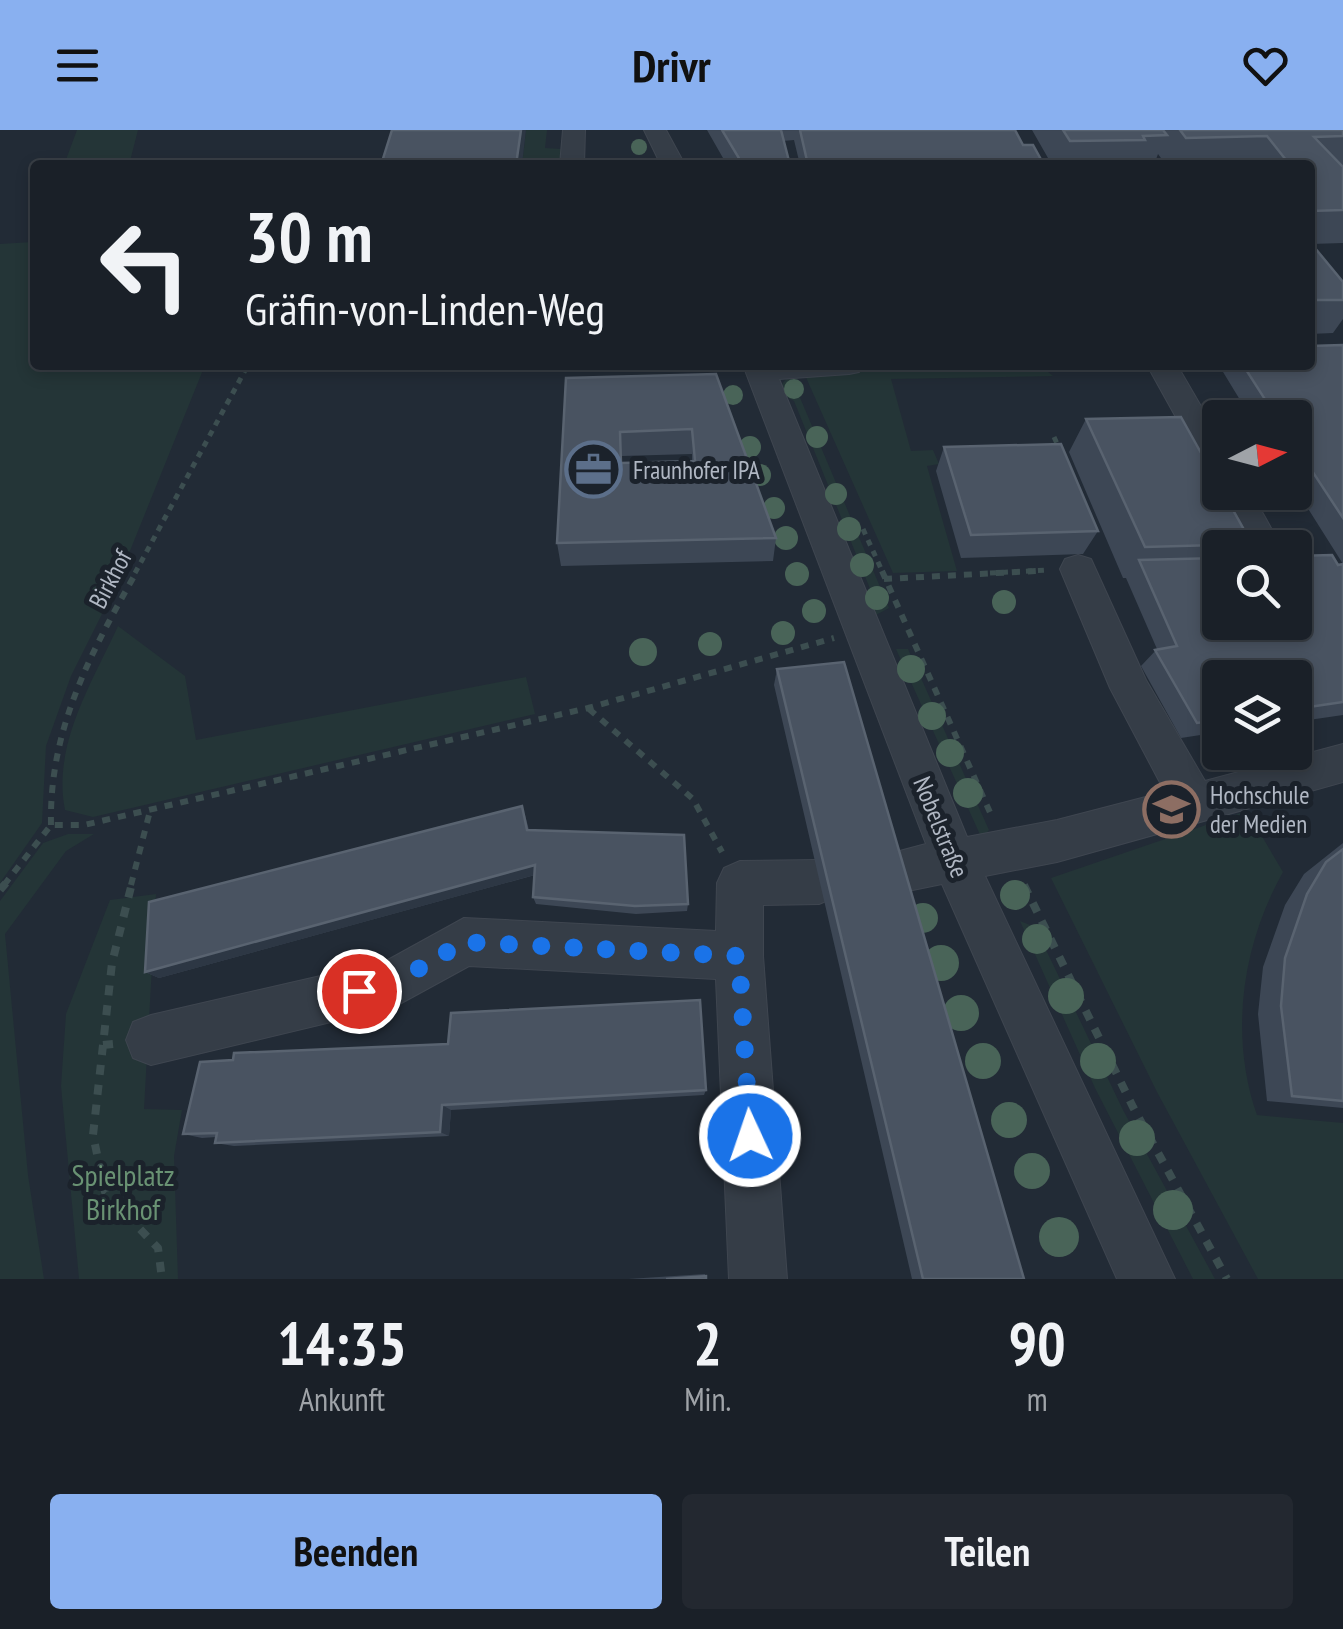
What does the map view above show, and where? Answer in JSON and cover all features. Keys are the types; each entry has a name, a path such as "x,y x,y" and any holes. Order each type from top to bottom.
{"street":[{"path":"572,160 574,130"},
{"path":"655,130 670,160"},
{"name":"Nobelstraße","path":"760,370 955,862 1146,1279"},
{"path":"1165,370 1202,435"},
{"path":"1078,568 1130,688 1194,803"},
{"path":"894,872 1056,840 1343,763"},
{"path":"758,1279 739,956 740,883 819,882"},
{"path":"151,1040 394,983 464,942 739,956"}],"path":[{"name":"Birkhof","path":"51,825 48,796 52,764 77,687 245,370"},
{"path":"1054,437 1061,453"},
{"path":"884,579 1078,568"},
{"path":"0,890 51,825 84,825 150,811 588,708 832,639"},
{"path":"588,708 693,799 740,883"},
{"path":"150,811 112,963 94,1135 105,1192 158,1248 162,1279"},
{"path":"103,1045 151,1040"}],"green space":[{"path":"77,130 138,130 130,160 66,160"},
{"path":"526,130 547,130 545,148 561,149 560,160 523,160"},
{"path":"30,242 30,370 203,370 115,588 71,676 46,746 42,823 0,883 0,244"},
{"path":"1046,370 1053,376 891,379 911,451 933,450 939,464 927,466 957,571 893,573 804,373"},
{"path":"790,374 889,608 874,616 872,612 877,606 794,401 783,395 782,384"},
{"path":"118,626 185,676 196,740 526,677 535,714 93,817 65,810 64,762 86,692"},
{"path":"896,649 908,649 989,830 982,839"},
{"path":"1247,811 1283,872 1249,960 1242,1022 1248,1085 1257,1115 1343,1123 1343,1279 1258,1279 1157,1092 1051,878"},
{"path":"68,834 94,834 66,851 5,934 28,1175 44,1279 0,1279 0,901 43,843"},
{"name":"Spielplatz Birkhof","path":"156,894 144,1109 182,1110 174,1156 178,1279 79,1279 61,1086 66,1014 110,900"},
{"path":"1020,921 1035,927 1123,1110 1215,1279 1193,1279 1095,1088"}],"building":[{"path":"392,130 521,130 517,160 383,160"},
{"path":"722,130 781,130 789,160 740,160"},
{"path":"800,130 1015,130 1023,145 1033,145 1041,160 807,160"},
{"path":"1063,130 1163,130 1167,135 1143,136 1145,140 1070,141"},
{"path":"1180,130 1343,130 1343,136 1314,137 1343,167 1343,210 1315,211 1315,160 1286,160 1267,136 1186,138"},
{"path":"1315,248 1343,282 1343,300 1315,300"},
{"path":"1343,345 1343,518 1312,471 1312,400 1265,400 1246,370 1315,370 1315,346"},
{"name":"Fraunhofer IPA","path":"716,374 776,538 557,543 566,378","holes":["692,429 695,461 621,463 620,432"]},
{"path":"1181,417 1202,455 1202,510 1233,510 1244,530 1202,530 1202,545 1145,547 1086,419"},
{"path":"1061,444 1098,531 971,535 944,447"},
{"path":"1332,555 1338,565 1343,564 1343,702 1312,707 1312,660 1202,660 1202,722 1197,723 1155,650 1177,646 1139,560 1202,558 1202,640 1312,640 1312,556"},
{"path":"844,662 1024,1279 923,1279 777,669"},
{"path":"522,806 527,830 684,835 688,904 635,906 533,897 535,865 145,972 149,902"},
{"path":"1343,849 1343,1101 1292,1096 1281,1006 1285,958 1307,894 1326,862"},
{"path":"700,1000 706,1090 442,1105 440,1132 215,1143 217,1133 183,1134 200,1062 233,1060 234,1053 448,1044 451,1013"}],"place":[{"name":"Fraunhofer IPA","path":"594,470"},
{"name":"Hochschule der Medien","path":"1171,809"}],"route":[{"path":"359,991 394,983 464,942 739,956 750,1136"}]}
